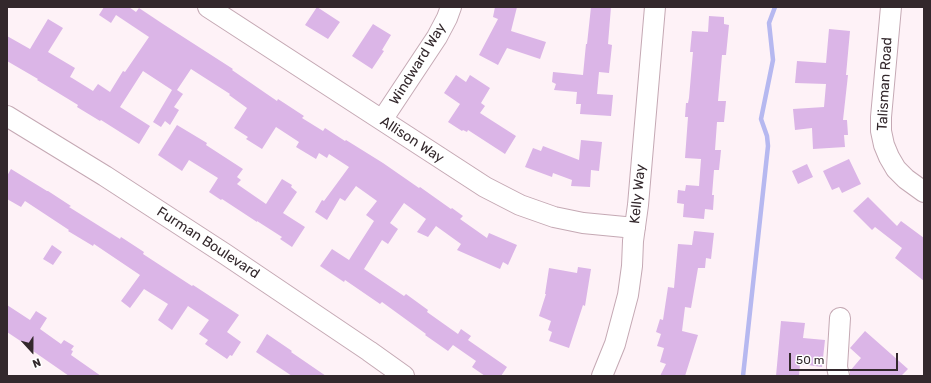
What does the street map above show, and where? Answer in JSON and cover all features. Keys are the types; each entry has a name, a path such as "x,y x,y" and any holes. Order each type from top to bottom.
{"street":[{"name":"Allison Way","path":"208,7 485,187 520,205 554,217 583,223 635,228"},
{"name":"Windward Way","path":"382,120 437,37 451,7"},
{"name":"Kelly Way","path":"602,376 615,344 628,295 632,266 655,7"},
{"name":"Talisman Road","path":"890,7 881,131 886,151 896,169 924,192"},
{"name":"Furman Boulevard","path":"7,116 105,176 225,254 363,346 404,376"},
{"path":"839,376 836,367 840,318"}],"building":[{"path":"104,7 129,7 136,12 139,8 233,69 232,70 277,101 278,99 304,116 302,118 323,131 325,128 345,141 346,140 419,188 420,187 451,209 452,208 463,216 460,219 487,238 489,233 517,245 508,265 503,262 500,269 457,250 461,244 436,226 428,237 417,232 426,219 404,203 390,223 398,229 388,244 382,240 364,269 404,296 406,294 428,310 427,312 458,334 461,329 471,336 468,340 507,367 501,376 485,376 472,367 476,361 453,345 448,351 382,302 380,304 345,280 344,282 320,266 332,249 349,260 374,221 366,215 377,201 356,186 345,201 340,198 327,220 315,212 322,200 324,201 349,167 329,154 327,158 319,153 316,159 296,147 299,142 276,127 262,149 246,139 248,137 234,128 247,108 229,95 230,94 191,69 177,90 183,94 174,107 179,110 170,125 165,121 161,127 153,122 172,90 143,71 120,107 150,126 139,144 77,107 78,105 7,61 7,36 30,49 48,19 63,28 48,52 75,68 70,77 93,91 98,84 110,92 123,71 125,72 149,37 116,15 111,23 99,15"},
{"path":"317,7 340,22 328,39 305,25"},
{"path":"495,7 517,7 511,31 546,42 540,59 507,48 498,65 479,55 498,19 493,17"},
{"path":"591,7 611,7 608,44 612,45 609,73 599,72 597,94 613,95 611,116 580,114 581,104 576,104 577,92 554,90 556,84 552,82 553,72 583,75"},
{"path":"709,16 724,17 724,24 729,25 726,55 722,55 718,101 726,101 724,122 717,122 715,150 721,150 719,170 714,170 712,195 714,195 713,210 705,209 704,219 683,217 684,204 677,203 678,190 685,191 686,185 699,186 701,159 685,158 688,117 685,117 686,103 688,103 689,98 693,52 690,52 692,31 708,32"},
{"path":"373,24 391,35 382,50 384,51 372,69 352,56"},
{"path":"829,29 850,31 846,75 848,75 843,120 847,120 848,135 844,135 845,147 813,149 812,128 795,130 793,109 824,107 826,84 795,83 797,61 826,63"},
{"path":"456,75 466,82 470,75 490,88 481,103 485,106 480,113 516,136 505,154 468,130 467,132 462,131 448,122 460,104 444,93"},
{"path":"177,125 207,143 206,145 243,169 237,177 241,180 237,184 266,204 282,179 292,185 291,187 297,192 283,213 305,227 292,247 280,239 282,237 209,192 218,178 189,160 182,171 158,155"},
{"path":"581,140 602,142 599,171 591,170 590,187 571,186 572,180 553,173 552,177 525,167 533,148 541,151 543,146 579,160"},
{"path":"849,159 861,184 842,193 839,187 832,190 823,171"},
{"path":"807,164 813,177 798,184 792,171"},
{"path":"11,169 48,191 71,206 69,207 120,239 121,237 144,252 143,254 239,315 227,332 241,342 232,356 230,355 227,359 205,344 208,340 199,334 209,320 188,306 172,330 158,320 168,304 144,289 130,308 121,301 140,275 94,244 93,246 68,231 69,230 25,201 21,207 7,199 7,176"},
{"path":"868,197 897,226 901,221 924,238 924,281 895,258 902,248 875,227 872,230 853,211"},
{"path":"694,231 714,233 711,259 706,258 705,268 698,268 691,308 685,307 682,331 698,335 685,376 660,376 666,364 660,362 664,348 657,346 661,334 656,332 660,319 663,320 668,287 674,288 678,244 692,245"},
{"path":"52,245 62,252 53,265 43,259"},
{"path":"578,267 591,269 585,306 583,305 569,348 549,341 552,332 548,330 551,321 539,316 546,294 549,268 577,273"},
{"path":"7,305 30,320 36,311 47,318 40,329 61,344 64,340 74,346 71,350 73,351 71,355 101,376 69,376 7,332"},
{"path":"781,321 805,323 803,338 825,340 822,367 800,364 799,376 776,376"},
{"path":"865,331 908,369 901,376 850,376 850,371 861,358 850,348"},
{"path":"267,334 326,376 292,376 256,352"}],"waterway":[{"path":"743,376 768,146 767,136 761,119 773,60 769,23 775,7"}]}
